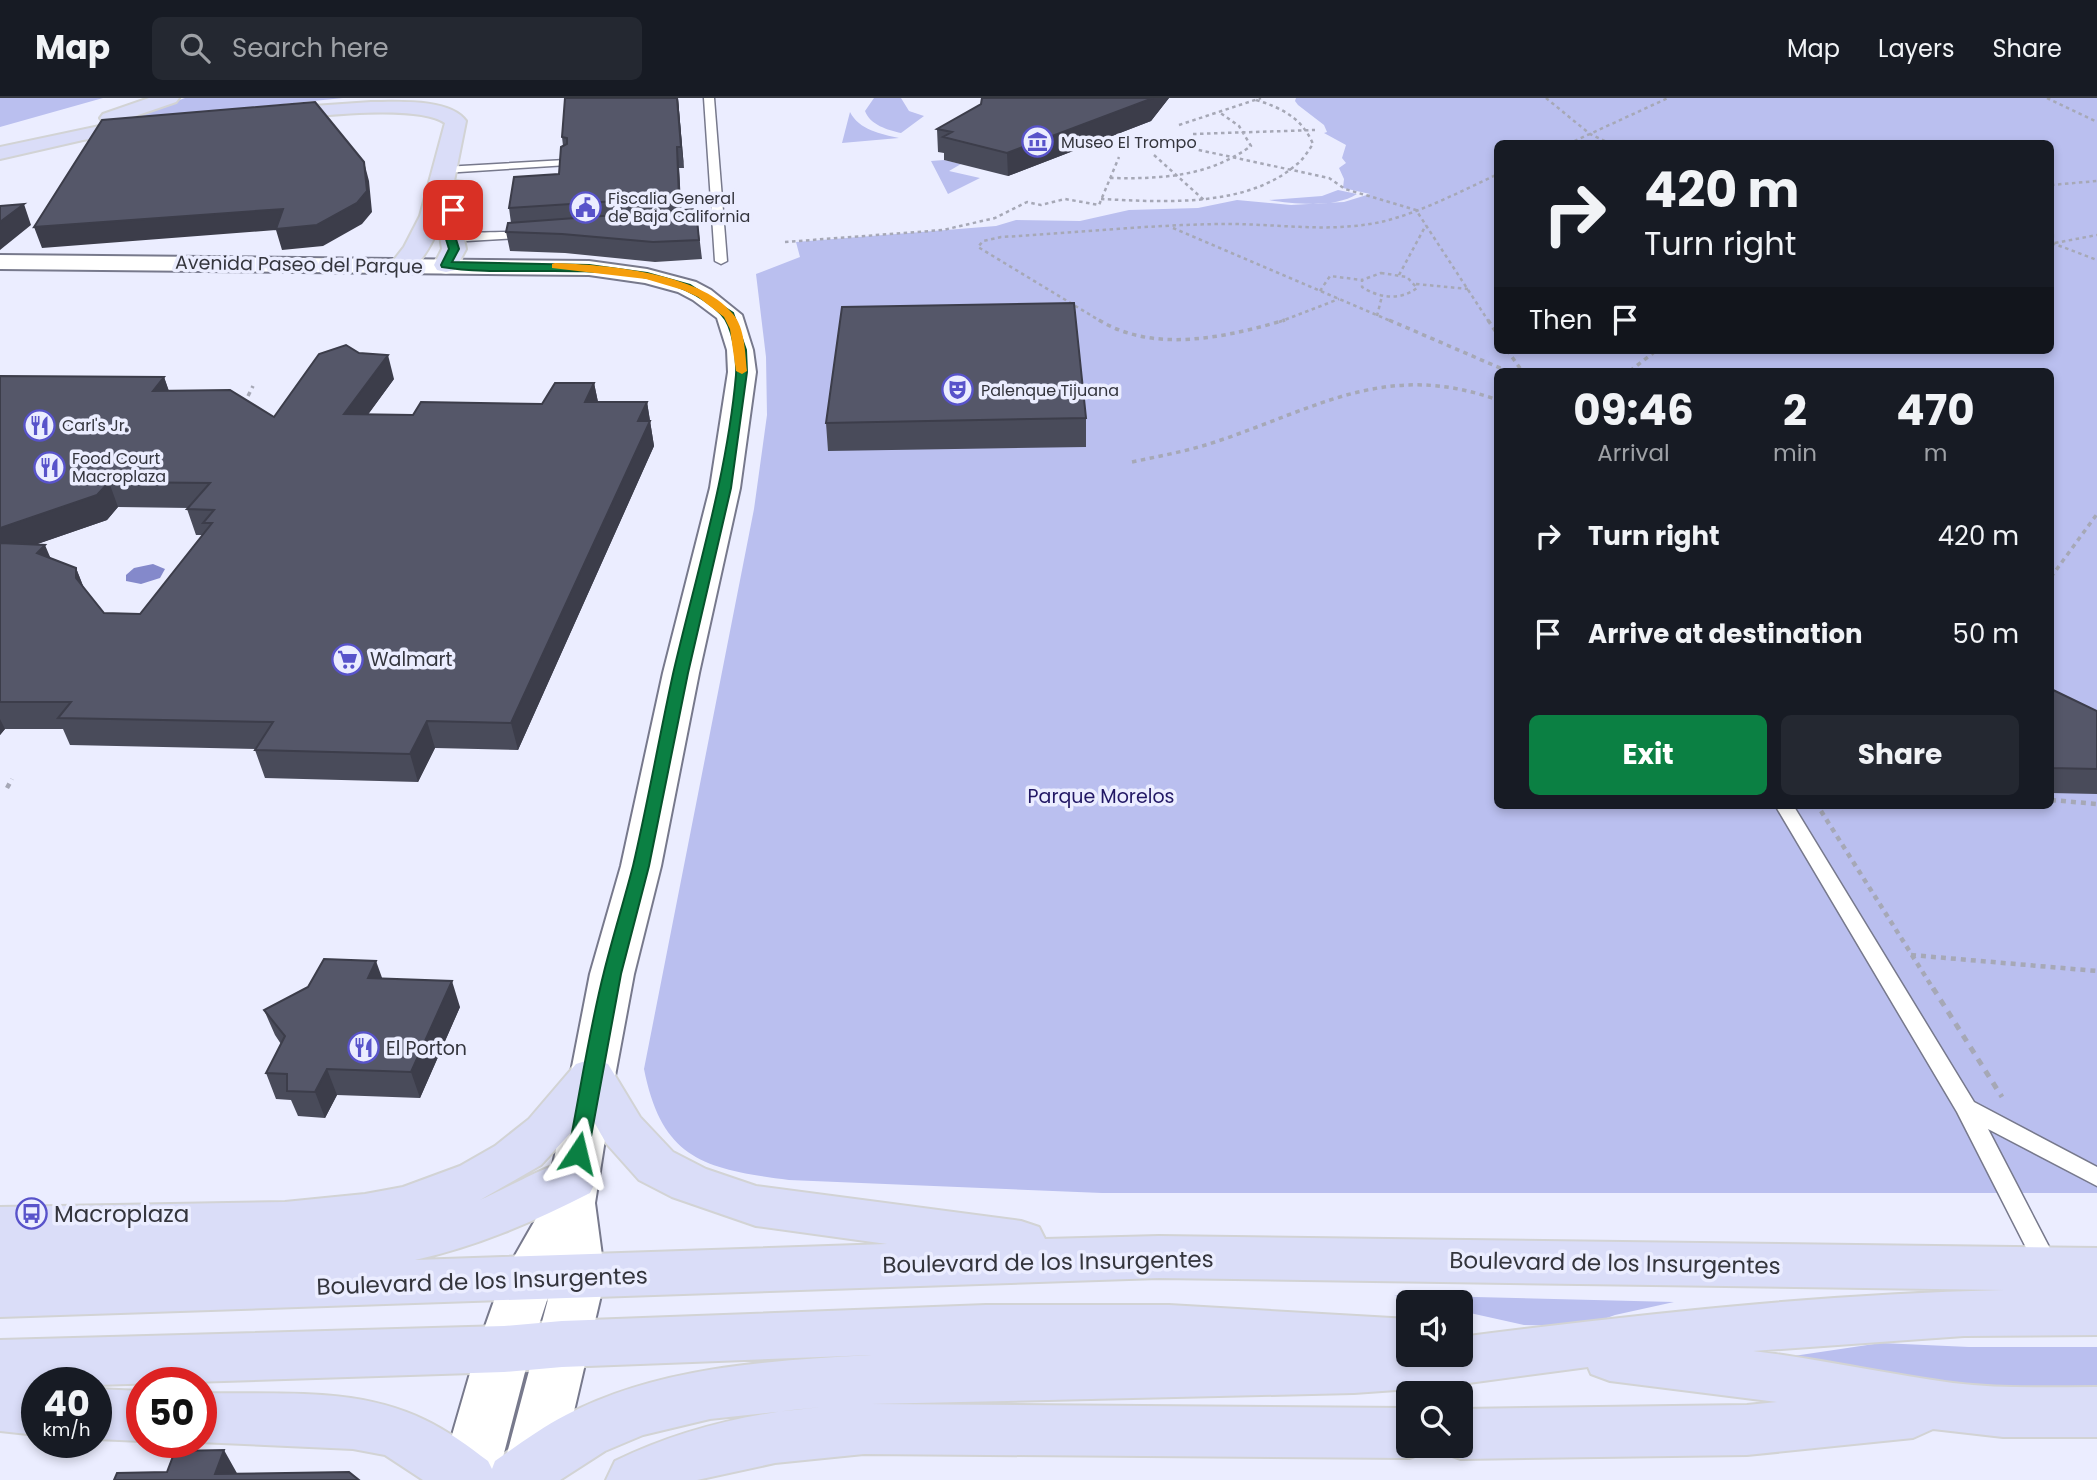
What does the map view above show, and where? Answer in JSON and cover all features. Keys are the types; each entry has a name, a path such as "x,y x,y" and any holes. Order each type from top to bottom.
{"main road":[{"path":"0,136 128,98"},
{"path":"0,151 169,98"},
{"path":"362,98 250,116 384,101 408,100 446,107 454,114 456,121 448,251"},
{"path":"402,265 423,238 451,170 464,121 462,98"},
{"path":"0,151 83,134 163,123"},
{"name":"Avenida Paseo del Parque","path":"0,262 402,265 448,251 647,276 687,287 729,315 736,329 742,372 725,488 681,673 641,866 612,974 554,1278"},
{"path":"0,1228 174,1227 337,1220 439,1198 513,1160 549,1129 592,1076 623,1130 656,1166 689,1183 756,1206 938,1233 1158,1257"},
{"path":"0,1265 140,1262 329,1252 453,1230 572,1191"},
{"name":"Boulevard de los Insurgentes","path":"0,1295 1158,1257 2073,1270"},
{"path":"525,1476 562,1344 554,1278"},
{"path":"217,1419 344,1423 393,1433 433,1455 468,1480 504,1349 554,1278"},
{"path":"525,1476 581,1435 610,1421 685,1401 775,1384 947,1375 1212,1373 1424,1365 1542,1349 1766,1325 1966,1315 2097,1312"},
{"path":"1766,1325 1758,1351 1771,1369 1821,1383"},
{"path":"0,1364 504,1349 562,1344 986,1328 1170,1328 1396,1341"},
{"path":"1473,1346 1542,1349 1821,1383 1953,1408 2003,1412 2097,1412"},
{"path":"0,1406 21,1408"},
{"path":"1473,1434 1747,1430 1953,1408"},
{"path":"635,1480 662,1465 737,1442 791,1433 864,1429 1396,1433"}],"lane":[{"path":"709,98 721,261"},
{"path":"451,170 565,163"},
{"path":"448,251 467,238 545,234"},
{"path":"1786,809 1966,1108 2073,1270"},
{"path":"1966,1108 2097,1177"}],"path":[{"path":"1179,125 1261,98"},
{"path":"1546,98 1590,134 1603,140"},
{"path":"1577,140 1660,99 1668,98"},
{"path":"2047,98 2097,122"},
{"path":"1101,199 1149,202 1201,198 1239,192 1270,182 1292,169 1307,156 1313,144 1308,130 1301,120 1281,108 1256,100"},
{"path":"1110,178 1178,176 1215,169 1237,158 1251,146 1246,132 1235,121 1219,112"},
{"path":"1193,134 1315,130"},
{"path":"1185,147 1329,178 1345,189 1416,209 1494,329"},
{"path":"1154,155 1205,201"},
{"path":"785,242 943,230 995,218 1027,202 1041,205 1065,200 1098,205 1119,157"},
{"path":"1339,299 1296,317 1242,331 1152,340 1110,327 978,247 983,241 1001,237 1169,227 1254,224 1335,227 1370,224 1416,209 1494,176"},
{"path":"2054,185 2097,181"},
{"path":"1399,275 1426,225"},
{"path":"1169,227 1500,368"},
{"path":"2054,244 2097,235"},
{"path":"2054,245 2097,260"},
{"path":"1320,291 1330,276 1362,280 1373,274 1399,275 1416,284 1468,289"},
{"path":"1362,280 1362,287 1382,296 1409,294 1415,291 1416,284"},
{"path":"1377,316 1382,296"},
{"path":"1634,368 1652,354"},
{"path":"1132,462 1216,441 1305,407 1386,387 1429,383 1494,398"},
{"path":"248,396 253,386"},
{"path":"2054,573 2097,514"},
{"path":"7,788 12,779"},
{"path":"2054,800 2097,804"},
{"path":"1820,809 2007,1105"},
{"path":"1875,958 1912,955 2097,971"}],"green space":[{"path":"0,98 103,98 0,127"},
{"path":"185,98 343,98 124,120"},
{"path":"874,98 901,98 909,111 924,116 901,133 885,128 871,120 865,111"},
{"name":"Parque Morelos","path":"1296,98 2097,98 2097,1193 1102,1193 789,1180 733,1171 711,1164 676,1141 662,1123 644,1069 754,509 767,415 766,357 756,274 800,257 796,242 996,226 1016,220 1080,221 1129,210 1198,208 1237,200 1291,205 1344,202 1370,194 1343,188 1344,179 1339,168 1346,163 1342,158 1346,145 1324,133 1327,132 1324,125 1298,105"},
{"path":"850,112 865,127 899,138 842,143"},
{"path":"944,160 961,164 949,171 980,178 948,194 931,161"},
{"path":"1338,190 1357,194 1327,203 1302,204 1269,200 1322,196"},
{"path":"483,201 480,233 461,233 463,202"},
{"path":"1473,1297 1674,1302 1615,1315 1593,1323 1568,1326 1524,1325 1473,1314"},
{"path":"1881,1343 1969,1347 2097,1347 2097,1392 1995,1389 1780,1358"}],"shaded area":[{"path":"153,564 165,569 160,578 141,584 126,581 126,575 134,568"}],"building":[{"path":"565,98 677,98 681,147 677,147 679,197 509,208 514,177 559,174 561,147 567,144 567,138 562,137"},
{"path":"982,98 1153,98 1007,153 943,137 952,132 937,129 981,104"},
{"path":"315,102 364,162 367,191 357,203 317,225 276,229 283,209 34,227 102,120"},
{"path":"24,204 0,222 0,206"},
{"path":"696,209 699,240 653,242 506,232 508,223"},
{"name":"Palenque Tijuana","path":"1074,303 1086,418 826,423 842,307"},
{"name":"Walmart","path":"346,345 359,353 388,355 344,414 413,415 421,402 542,404 555,383 594,383 585,402 647,402 638,421 650,421 511,723 427,721 410,754 255,750 273,722 58,718 71,702 0,702 0,543 45,545 37,553 76,568 76,578 104,613 140,614 212,523 203,523 214,510 187,509 210,483 109,482 97,495 0,528 0,376 164,377 153,391 230,390 274,417 319,354"},
{"path":"2054,690 2097,711 2097,769 2054,768"},
{"name":"El Porton","path":"324,959 376,961 368,978 452,981 411,1072 327,1069 315,1092 287,1091 287,1074 266,1073 285,1036 264,1010 308,987"},
{"path":"217,1450 224,1450 215,1474 349,1472 359,1480 114,1480 117,1473 167,1472 172,1458 217,1458"}],"slow traffic":[{"path":"555,266 627,272 687,287 702,295 729,315 736,329 742,371"}],"place":[{"name":"Museo El Trompo","path":"1038,142"},
{"name":"Fiscalia General de Baja California","path":"585,207"},
{"name":"Palenque Tijuana","path":"958,390"},
{"name":"Carl's Jr.","path":"39,425"},
{"name":"Food Court Macroplaza","path":"49,467"},
{"name":"Walmart","path":"347,659"},
{"name":"El Porton","path":"363,1048"},
{"name":"Macroplaza","path":"31,1214"}],"route":[{"path":"453,210 450,236 454,249 446,265 589,268 627,272 687,287 729,315 736,329 740,350 742,372 725,488 681,673 641,866 612,974 578,1153"}]}
